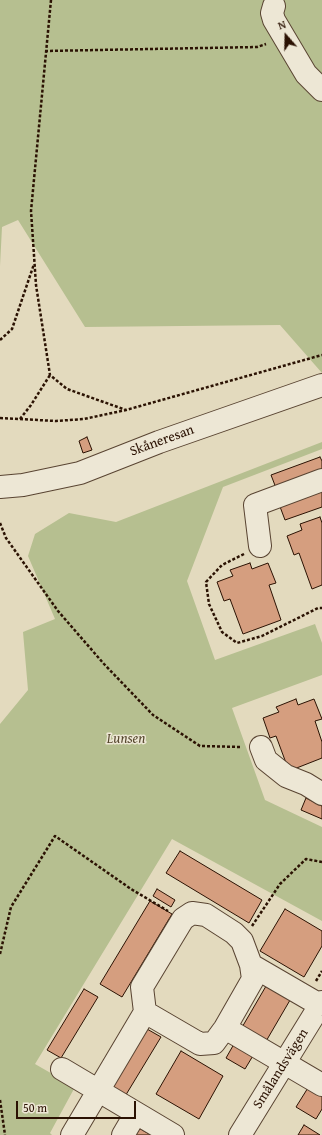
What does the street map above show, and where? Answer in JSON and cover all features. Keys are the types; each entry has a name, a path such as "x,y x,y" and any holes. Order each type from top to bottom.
{"street":[{"path":"274,6 272,13 274,20 284,38 306,74 322,90"},
{"name":"Skåneresan","path":"0,486 23,485 80,473 166,439 322,385"},
{"path":"260,546 255,505 322,480"},
{"path":"261,747 266,760 286,776 306,784 322,794"},
{"path":"72,1135 145,1012 142,987 182,919 192,913 206,915 234,932 242,941 251,965 253,979 225,1028 214,1043 200,1044 145,1012"},
{"path":"251,965 321,1003"},
{"name":"Smålandsvägen","path":"240,1135 321,1003"},
{"path":"225,1028 322,1085"},
{"path":"62,1069 136,1113 164,1133"},
{"path":"123,1135 136,1113"}],"path":[{"path":"20,419 32,405 50,376 36,285 31,212 51,0"},
{"path":"45,51 257,47 284,38"},
{"path":"0,340 12,329 34,262"},
{"path":"0,418 56,421 84,419 126,410 322,355"},
{"path":"50,376 67,389 126,410"},
{"path":"0,523 6,538 58,611 104,664 153,715 200,746 261,747"},
{"path":"260,546 222,565 206,582 209,604 222,632 237,643 262,636 318,608 322,608"},
{"path":"0,954 12,907 54,836 131,888 182,919"},
{"path":"242,941 280,884 300,864 306,859 322,862"},
{"path":"0,1100 5,1135"}],"green space":[{"path":"0,0 322,0 322,373 280,325 85,327 18,220 2,227 0,266"},
{"name":"Lunsen","path":"322,442 322,449 223,487 187,581 215,660 315,624 322,643 322,675 232,708 265,800 322,827 322,921 172,839 35,1064 75,1087 50,1133 52,1135 0,1135 0,724 28,690 23,632 55,619 28,556 35,534 69,513 116,522"}],"building":[{"path":"87,437 92,450 83,453 79,441"},
{"path":"320,457 322,461 322,472 276,488 271,475"},
{"path":"322,489 322,507 285,520 279,504"},
{"path":"320,517 322,523 322,585 312,589 299,553 294,555 287,536 302,530 300,524"},
{"path":"250,563 252,569 268,563 276,583 269,585 281,620 243,634 230,599 224,601 217,582 233,576 230,570"},
{"path":"296,699 298,705 314,699 322,719 315,721 322,742 322,758 289,771 276,736 270,738 263,718 279,712 276,707"},
{"path":"306,798 322,806 322,819 301,810"},
{"path":"180,851 262,900 249,923 166,873"},
{"path":"157,889 175,900 171,907 153,896"},
{"path":"150,901 172,914 122,997 100,984"},
{"path":"285,909 322,931 322,946 304,977 260,951"},
{"path":"269,981 293,995 265,1043 241,1029"},
{"path":"84,989 98,997 61,1058 47,1050"},
{"path":"147,1029 161,1037 124,1098 109,1089"},
{"path":"238,1037 257,1049 245,1069 226,1058"},
{"path":"181,1051 223,1076 199,1119 156,1094"},
{"path":"311,1083 322,1090 322,1109 316,1119 296,1107"},
{"path":"304,1125 320,1135 298,1135"},
{"path":"137,1127 151,1135 133,1135"}]}
